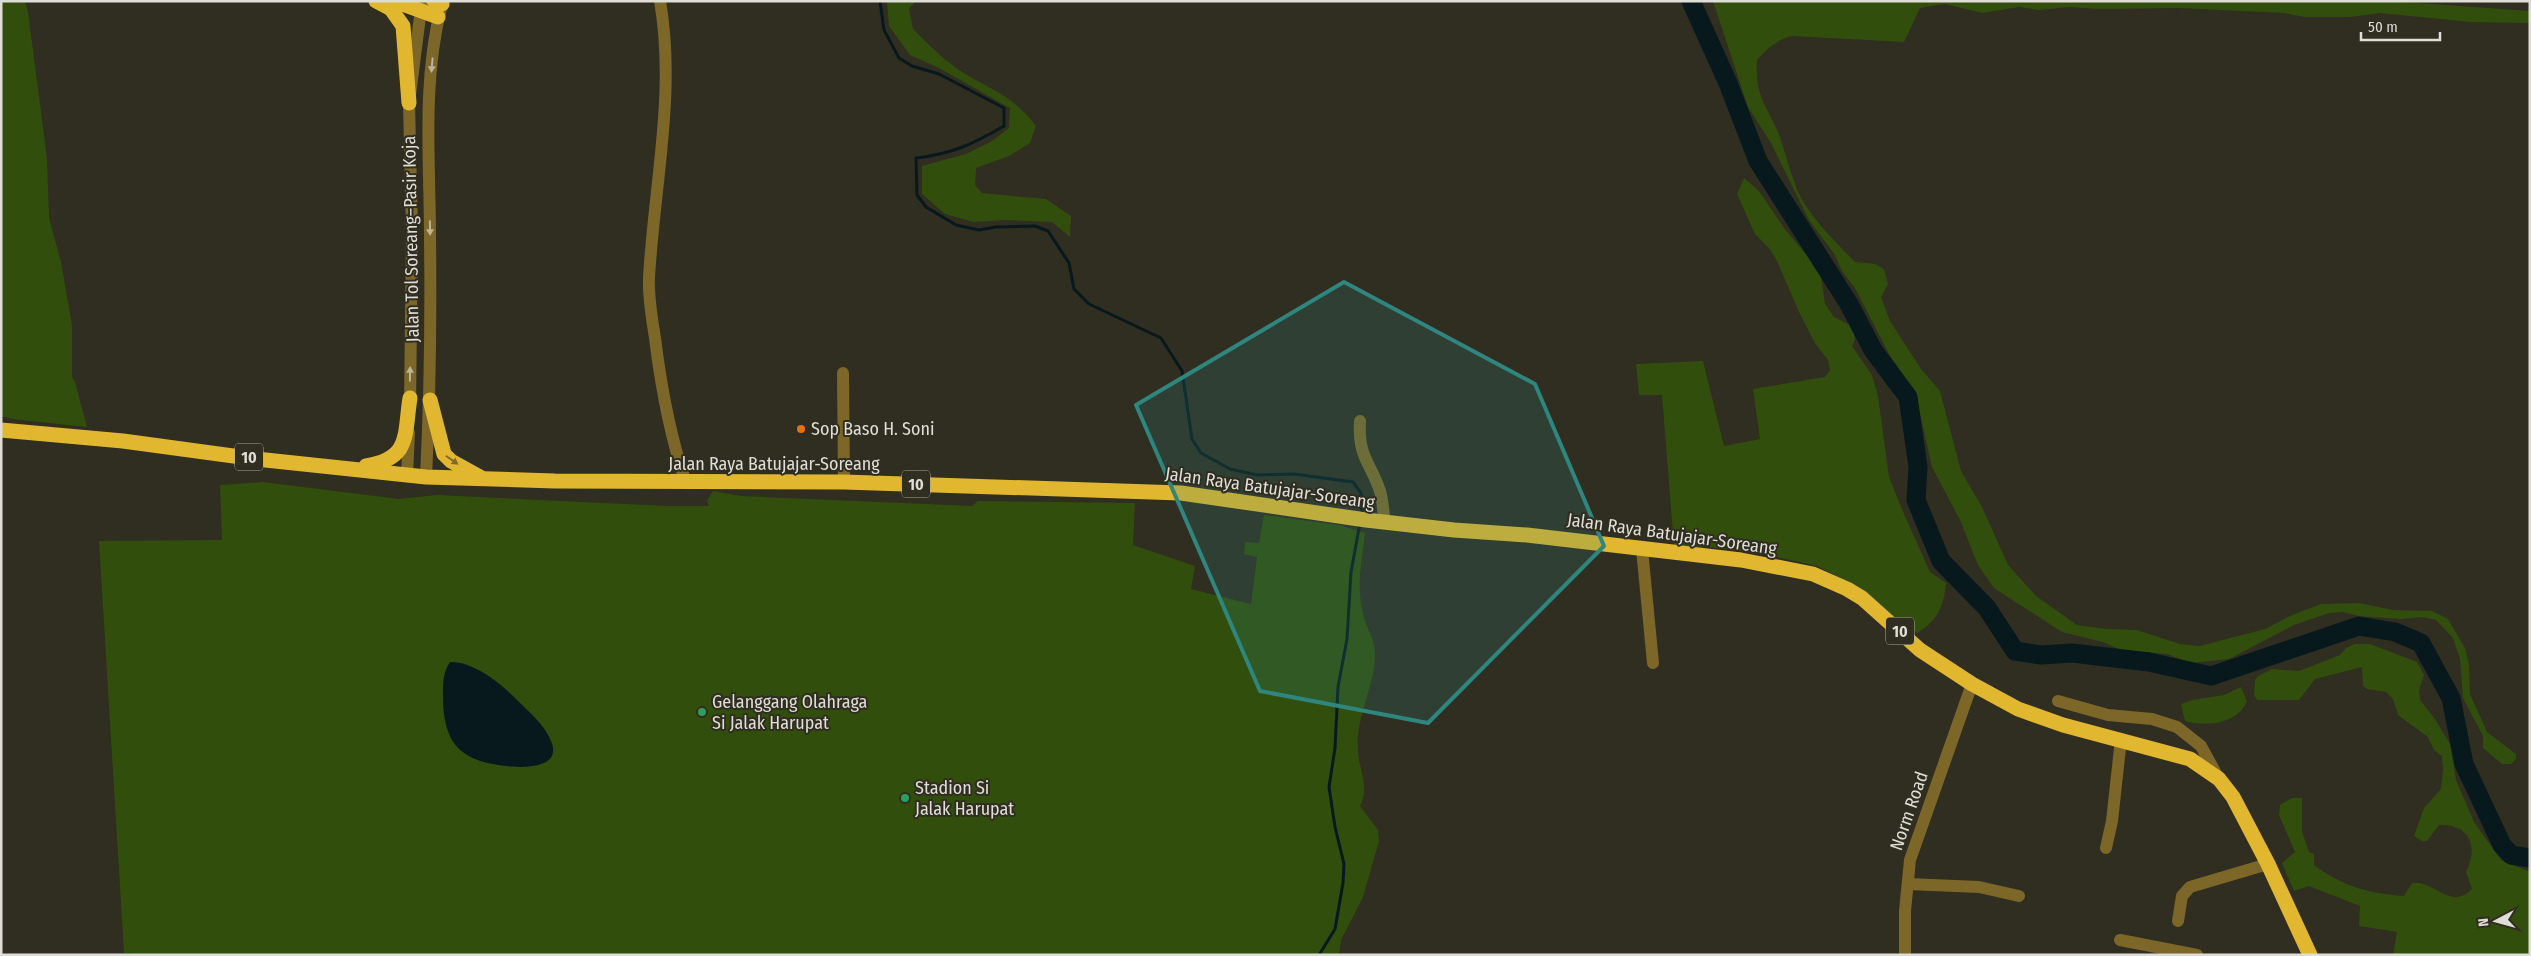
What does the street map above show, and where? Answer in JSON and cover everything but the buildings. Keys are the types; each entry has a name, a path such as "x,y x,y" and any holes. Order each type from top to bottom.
{"highway":[{"path":"376,1 390,9 402,26 409,103"},
{"path":"394,1 421,6 439,6"},
{"path":"352,468 384,462 396,456 404,438 410,398"},
{"path":"430,400 444,454 451,461 484,478"},
{"name":"Jalan Raya Batujajar-Soreang","path":"1,430 139,443 426,477 686,483 844,482 1181,492 1366,520 1527,535 1741,560 1813,574 1833,582 1862,598 1920,650 1972,684 2018,709 2063,725 2190,759 2219,780 2233,797 2268,864 2310,955"}],"street":[{"path":"660,1 666,37 663,149 649,280 653,327 666,410 676,454 686,483"},
{"name":"Jalan Tol Soreang–Pasir Koja","path":"407,475 412,231 409,103 421,6"},
{"name":"Jalan Tol Soreang–Pasir Koja","path":"426,477 430,400 428,120 439,6"},
{"path":"843,373 844,482"},
{"path":"1360,421 1360,444 1379,490 1385,522"},
{"path":"1642,549 1653,663"},
{"name":"Norm Road","path":"1905,955 1908,884 1912,851 1972,684"},
{"path":"2058,701 2108,715 2152,719 2178,727 2200,746 2219,780"},
{"path":"2106,848 2112,821 2121,740"},
{"path":"2178,920 2182,896 2190,887 2268,864"},
{"path":"1908,884 1978,887 2019,896"},
{"path":"2120,940 2190,954"}],"highlighted area":[{"path":"1344,282 1535,384 1604,546 1428,723 1260,691 1136,405"}],"green space":[{"path":"1,1 25,1 28,12 47,158 49,218 61,262 72,325 72,377 87,427 12,419 1,416"},
{"path":"887,1 916,1 909,9 913,29 959,70 1009,99 1036,126 1030,143 1009,156 976,168 975,185 982,193 1046,199 1071,216 1070,237 1052,222 1005,220 974,222 945,214 922,194 922,166 966,154 992,141 1009,128 1010,108 939,68 910,55 889,26"},
{"path":"1713,1 2390,1 2530,11 2530,23 2470,22 2380,13 2351,17 2304,17 2284,13 2178,8 2098,9 2069,7 2039,10 2019,7 1982,13 1945,4 1920,8 1904,42 1792,36 1773,45 1757,60 1759,91 1778,132 1801,198 1822,227 1855,262 1875,264 1884,269 1888,284 1881,297 1890,321 1921,369 1940,391 1961,471 1982,507 2008,565 2036,596 2077,625 2106,629 2137,630 2180,644 2200,646 2265,629 2292,615 2321,604 2359,603 2393,610 2432,611 2448,619 2465,648 2469,665 2470,694 2487,732 2516,754 2516,759 2511,764 2502,764 2483,748 2483,736 2463,698 2460,659 2453,638 2436,620 2422,617 2401,619 2358,616 2343,612 2329,613 2294,625 2229,659 2191,663 2167,654 2121,650 2103,642 2062,632 1994,588 1978,565 1960,520 1932,467 1916,395 1889,354 1855,288 1842,271 1835,255 1809,220 1771,143 1748,107"},
{"path":"1744,178 1759,191 1784,228 1814,264 1821,277 1825,304 1834,317 1852,326 1855,339 1852,346 1872,375 1878,396 1889,477 1930,572 1946,583 1944,599 1939,612 1930,623 1917,633 1835,575 1817,566 1764,554 1708,547 1674,546 1662,395 1639,395 1636,364 1703,361 1724,446 1760,439 1753,389 1825,377 1830,370 1828,360 1815,343 1799,312 1777,261 1769,248 1755,234 1737,194"},
{"name":"Gelanggang Olahraga Si Jalak Harupat","path":"263,482 399,499 437,495 667,506 709,506 707,501 713,491 741,496 972,506 978,501 1135,503 1133,545 1195,566 1191,589 1251,604 1257,557 1244,554 1245,542 1259,543 1264,515 1339,525 1365,533 1360,573 1360,593 1364,619 1374,645 1375,657 1374,669 1359,727 1358,751 1364,786 1363,799 1360,806 1378,830 1379,841 1363,897 1341,940 1339,955 156,955 124,953 99,541 222,540 220,485"},
{"path":"2355,644 2370,644 2417,662 2424,675 2419,690 2420,700 2435,719 2450,744 2456,780 2474,822 2501,860 2530,872 2530,955 2393,955 2397,932 2359,926 2360,906 2309,886 2294,891 2282,863 2295,852 2279,815 2280,805 2292,798 2302,798 2302,832 2309,852 2314,854 2314,865 2336,879 2368,891 2404,896 2412,883 2420,883 2449,896 2457,897 2464,895 2472,889 2466,872 2472,854 2471,845 2465,833 2458,828 2439,825 2427,841 2422,841 2414,836 2424,808 2441,789 2442,756 2434,750 2428,737 2398,715 2393,699 2386,692 2367,689 2363,686 2362,667 2315,679 2299,700 2258,700 2254,696 2255,680 2258,676 2272,669 2299,671 2340,655 2346,648"},
{"path":"2241,687 2247,701 2243,709 2236,715 2220,722 2202,724 2185,721 2181,704 2192,700 2224,695"}],"shaded area":[{"path":"450,662 468,665 477,669 511,694 545,730 553,750 551,757 539,765 513,767 478,760 459,749 452,741 448,730 443,702 444,681 447,666"}],"waterway":[{"path":"880,1 884,30 899,58 912,66 939,74 1004,108 1004,126 972,143 951,151 916,158 917,195 926,207 956,225 979,230 996,227 1035,226 1048,231 1069,263 1074,289 1089,304 1161,338 1182,371 1192,439 1201,453 1230,469 1257,475 1294,474 1353,482 1361,493 1362,514"},
{"path":"1691,1 1728,83 1758,161 1849,304 1873,350 1908,397 1918,467 1916,500 1941,561 1987,608 2015,651 2041,655 2072,653 2149,662 2211,676 2359,626 2395,632 2421,643 2451,698 2464,764 2502,845 2511,855 2530,858"},
{"path":"1319,955 1335,929 1343,883 1344,864 1335,827 1329,787 1335,748 1338,687 1347,639 1351,572 1360,523"}],"place":[{"name":"Sop Baso H. Soni","path":"801,429"},
{"name":"Gelanggang Olahraga Si Jalak Harupat","path":"702,712"},
{"name":"Stadion Si Jalak Harupat","path":"905,798"}]}
